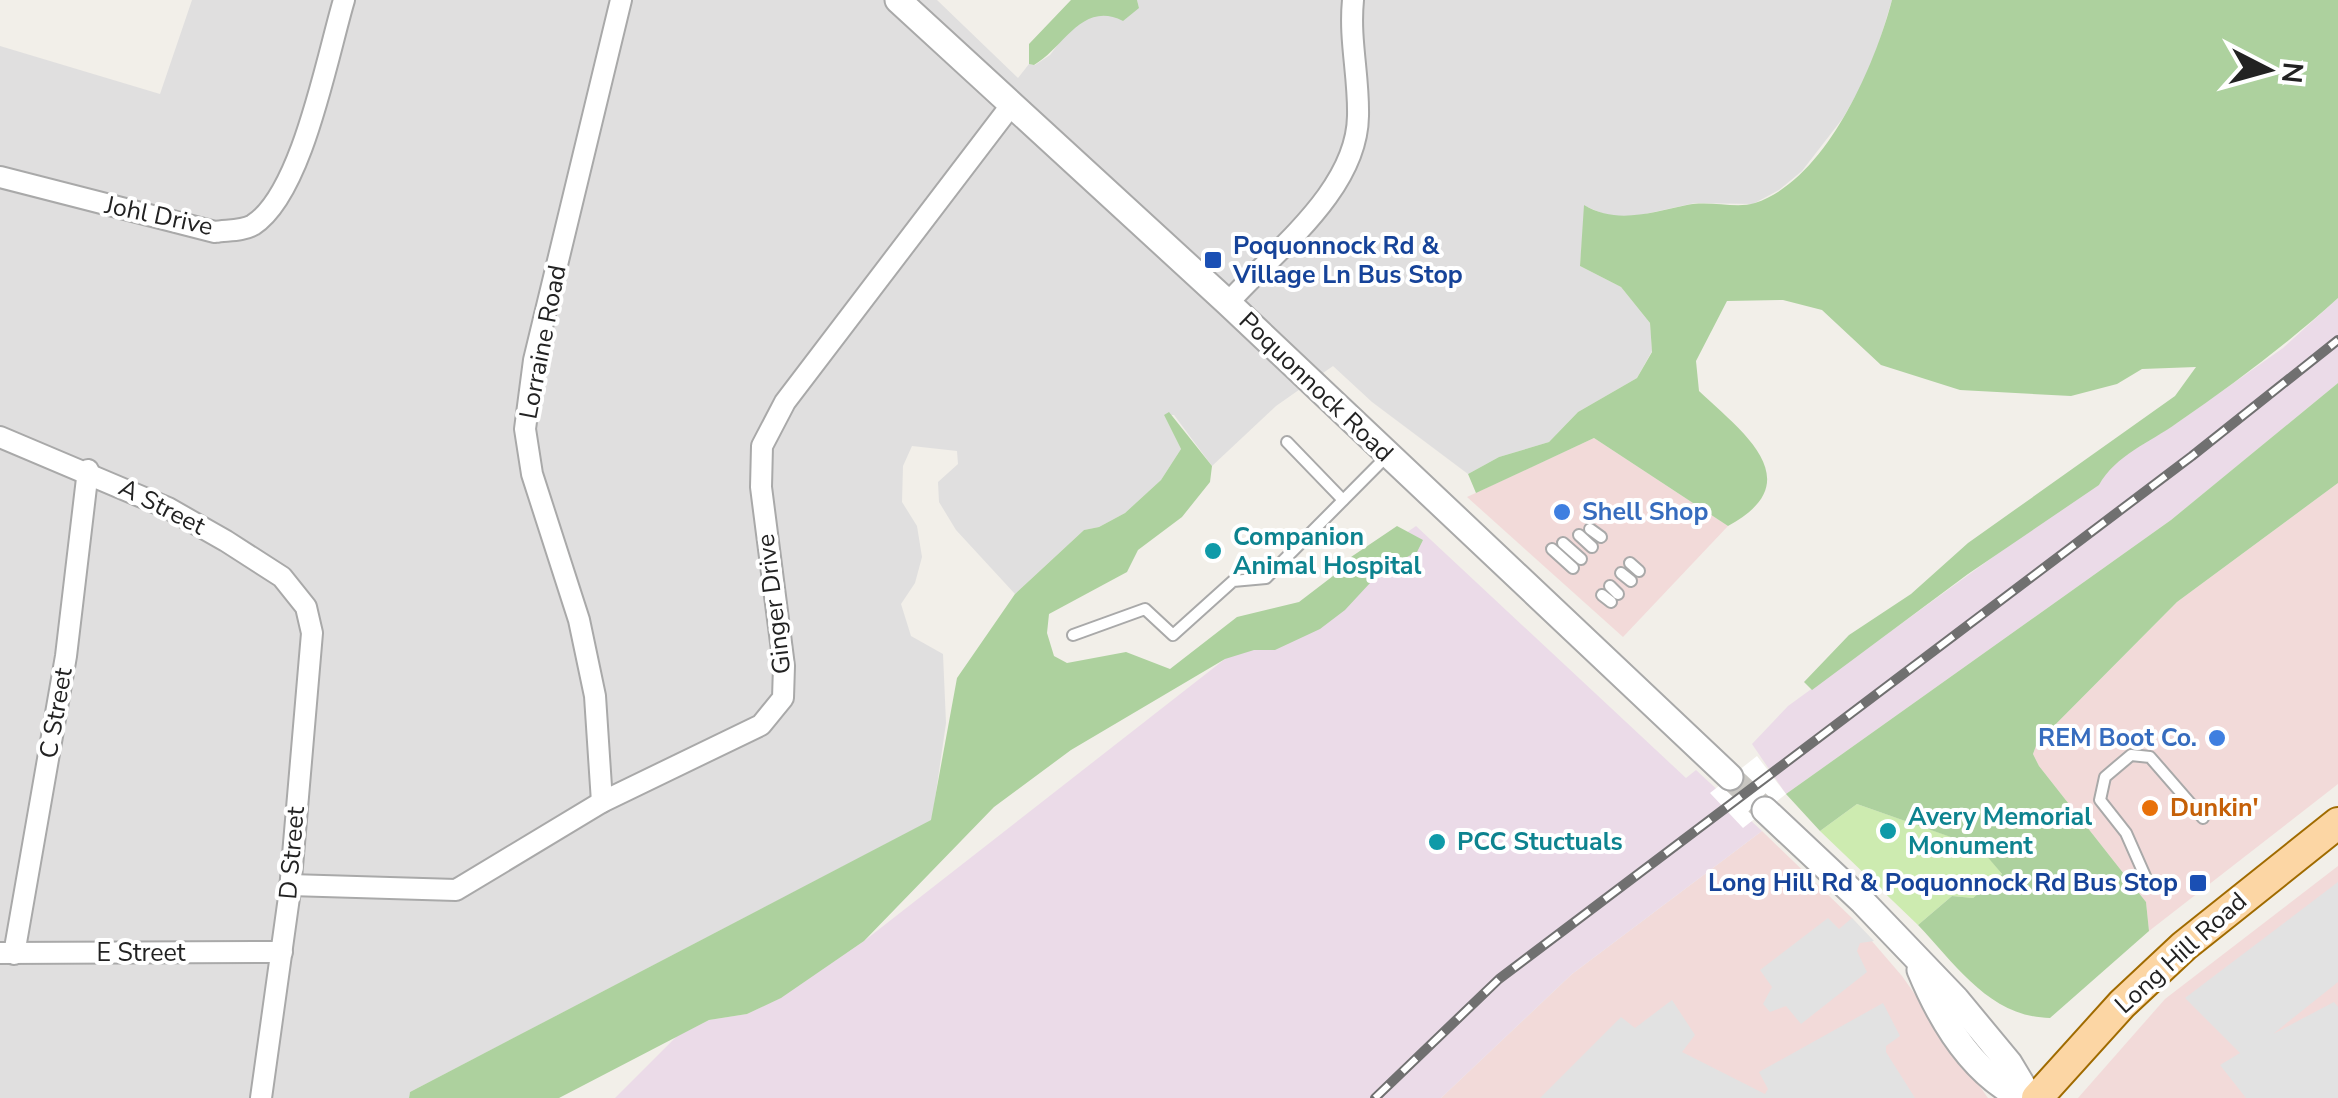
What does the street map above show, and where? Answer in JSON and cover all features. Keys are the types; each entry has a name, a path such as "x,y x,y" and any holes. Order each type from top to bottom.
{"main road":[{"name":"Long Hill Road","path":"2030,1098 2184,946 2338,823"}],"street":[{"name":"Johl Drive","path":"0,177 215,232 250,227 274,206 293,174 344,0"},
{"name":"Lorraine Road","path":"602,802 595,696 579,620 532,474 525,429 534,360 622,0"},
{"name":"Poquonnock Road","path":"898,0 1228,303 1730,777"},
{"path":"1228,303 1325,198 1354,149 1358,118 1349,43 1353,0"},
{"name":"Ginger Drive","path":"290,884 456,890 602,802 761,725 783,698 784,666 761,488 762,446 785,402 1012,104"},
{"name":"A Street","path":"0,436 88,470 168,508 282,576 306,606"},
{"name":"C Street","path":"7,953 66,656 88,470"},
{"name":"D Street","path":"261,1098 290,884 312,633 306,606"},
{"path":"1765,810 1870,909 1968,1012 2010,1063 2030,1098"},
{"name":"E Street","path":"7,953 282,952"}],"lane":[{"path":"1286,442 1343,500"},
{"path":"1074,635 1145,609 1173,635 1232,581 1266,578 1386,456"},
{"path":"1585,532 1596,542"},
{"path":"1557,546 1577,564"},
{"path":"2150,885 2126,833 2100,800 2106,776 2132,755 2150,757 2203,818"}],"shaded area":[{"path":"192,0 937,0 1018,78 1029,64 1035,65 1050,55 1074,23 1089,12 1114,14 1139,8 1137,0 1892,0 1871,69 1843,118 1802,171 1779,190 1753,204 1695,203 1636,216 1611,217 1585,206 1580,266 1621,287 1650,323 1652,351 1637,378 1578,412 1549,442 1499,457 1468,474 1372,402 1333,366 1276,406 1212,466 1174,415 1164,415 1181,449 1161,480 1125,513 1084,530 1015,594 956,530 939,502 938,482 958,464 957,451 912,446 903,466 902,502 917,526 922,557 915,583 901,604 911,636 943,654 946,723 932,820 410,1092 409,1098 0,1098 0,46 160,94"},
{"path":"2338,298 2338,383 2171,520 1786,794 1752,744 1788,706 2059,509 2099,485 2111,464 2283,348"},
{"path":"1594,438 1728,526 1623,637 1467,497"},
{"path":"2338,483 2338,784 2149,931 2146,902 2039,766 2033,754 2037,743 2177,602"},
{"path":"1416,526 1686,778 1696,770 1762,831 1572,974 1441,1098 615,1098 677,1036 709,1020 747,1014 780,998 864,941 1225,659"},
{"path":"1762,831 1852,918 1902,976 1988,1098 1441,1098 1572,974"},
{"path":"2338,866 2338,1098 2078,1098 2165,999"},
{"path":"2338,882 2338,982 2273,1034 2334,1002 2338,1007 2338,1098 2246,1098 2220,1065 2240,1053 2185,998"},
{"path":"1828,918 1839,929 1852,918 1874,941 1860,943 1857,951 1867,972 1801,1024 1786,1006 1770,1012 1763,1004 1772,987 1760,970"},
{"path":"1672,1000 1695,1035 1682,1052 1765,1094 1768,1089 1759,1072 1883,1003 1900,1036 1886,1046 1886,1052 1915,1098 1540,1098 1621,1017 1635,1028"}],"green space":[{"path":"1071,0 1137,0 1139,8 1123,21 1109,16 1085,21 1045,57 1029,64 1029,44"},
{"path":"1892,0 2338,0 2338,298 2240,378 2124,457 2099,485 1968,574 1812,690 1804,682 1849,635 1911,594 1968,543 2175,396 2196,367 2142,369 2117,384 2071,396 1960,390 1881,365 1822,310 1783,300 1727,301 1696,361 1699,391 1749,439 1767,474 1765,492 1753,509 1728,526 1594,438 1476,493 1468,474 1499,457 1549,442 1578,412 1637,378 1652,352 1650,323 1621,287 1580,266 1584,205 1622,216 1695,204 1748,205 1781,190 1804,171 1844,117 1873,56"},
{"path":"2338,383 2338,483 2177,602 2037,743 2033,754 2039,766 2146,902 2149,931 2050,1018 2010,1009 1976,986 1918,925 1952,896 1973,898 2002,874 1979,847 1857,804 1820,831 1786,794 2171,520"},
{"path":"1169,412 1212,466 1210,482 1182,517 1138,550 1127,572 1049,614 1047,633 1054,656 1067,663 1126,652 1170,669 1237,617 1299,602 1351,557 1397,526 1423,540 1417,552 1383,569 1345,610 1320,629 1275,650 1254,650 1225,659 1071,750 994,807 864,941 781,998 747,1014 709,1020 559,1098 409,1098 410,1092 931,820 957,678 1015,594 1084,530 1125,513 1161,480 1181,449 1164,415"},
{"path":"1857,804 1980,847 2002,874 1973,898 1952,896 1918,925 1820,831"}],"pier":[{"path":"1757,756 1786,794 1743,828 1710,793"}],"tunnel":[{"path":"1730,777 1765,810"}],"railway":[{"path":"1375,1098 1499,979 2192,456 2338,340"}],"place":[{"name":"Poquonnock Rd & Village Ln Bus Stop","path":"1213,260"},
{"name":"Shell Shop","path":"1562,512"},
{"name":"Companion Animal Hospital","path":"1213,551"},
{"name":"REM Boot Co.","path":"2217,738"},
{"name":"Dunkin'","path":"2150,808"},
{"name":"Avery Memorial Monument","path":"1888,831"},
{"name":"PCC Stuctuals","path":"1437,842"},
{"name":"Long Hill Rd & Poquonnock Rd Bus Stop","path":"2198,883"}]}
